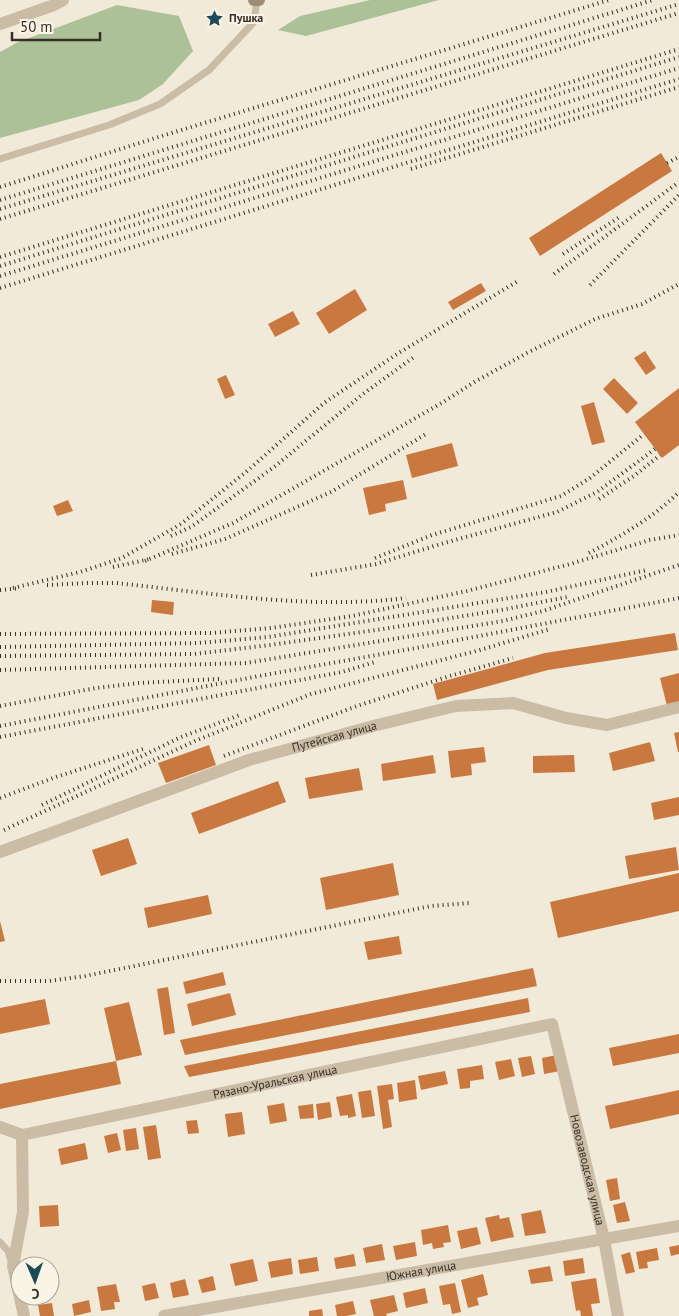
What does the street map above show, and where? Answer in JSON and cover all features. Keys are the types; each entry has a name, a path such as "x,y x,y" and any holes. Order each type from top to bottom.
{"street":[{"path":"0,24 58,2"},
{"name":"Путейская улица","path":"0,852 249,760 376,725 456,706 513,703 566,718 607,725 679,707"},
{"name":"Рязано-Уральская улица","path":"22,1135 552,1024"},
{"name":"Новозаводская улица","path":"552,1024 604,1239 618,1316"},
{"path":"0,1127 22,1135 23,1212 15,1256"},
{"name":"Южная улица","path":"164,1316 679,1226"}],"lane":[{"path":"0,159 109,126 160,104 209,70 254,22 257,0"},
{"path":"0,1242 8,1251 10,1257"}],"green space":[{"path":"370,0 439,0 306,36 278,30 300,16"},
{"path":"117,5 179,16 193,51 163,84 139,100 0,138 0,52 16,43"}],"building":[{"path":"661,153 672,171 540,256 529,238"},
{"path":"481,283 486,291 453,310 448,302"},
{"path":"355,289 367,310 329,334 316,313"},
{"path":"293,311 300,324 275,337 268,324"},
{"path":"645,351 656,368 646,375 634,358"},
{"path":"226,375 235,395 225,399 217,379"},
{"path":"614,378 638,403 627,414 603,389"},
{"path":"679,388 679,445 662,458 635,422"},
{"path":"594,402 605,442 592,445 581,406"},
{"path":"452,443 458,466 412,478 406,455"},
{"path":"403,480 407,499 385,504 386,511 369,515 363,488"},
{"path":"68,500 73,511 57,516 53,506"},
{"path":"152,600 174,602 173,615 151,612"},
{"path":"675,633 678,650 548,670 437,700 433,684 545,653"},
{"path":"679,673 679,702 667,706 660,678"},
{"path":"679,732 679,752 678,752 674,733"},
{"path":"650,742 655,761 613,771 609,753"},
{"path":"209,745 216,765 166,783 158,763"},
{"path":"484,747 486,762 471,764 472,775 451,778 448,751"},
{"path":"433,755 436,773 383,781 381,764"},
{"path":"574,755 575,772 533,773 533,756"},
{"path":"359,768 363,790 309,799 305,778"},
{"path":"278,781 286,802 199,834 191,813"},
{"path":"679,797 679,815 654,820 651,803"},
{"path":"128,838 137,864 101,876 92,850"},
{"path":"676,847 679,870 629,879 625,856"},
{"path":"393,863 399,895 326,910 320,878"},
{"path":"679,873 679,911 558,938 550,902"},
{"path":"208,895 212,914 148,928 144,908"},
{"path":"0,921 5,941 0,942"},
{"path":"399,936 402,954 368,960 364,942"},
{"path":"533,968 537,986 185,1055 180,1040"},
{"path":"223,972 226,985 186,994 183,982"},
{"path":"168,987 175,1033 164,1035 157,989"},
{"path":"230,993 236,1015 192,1026 187,1004"},
{"path":"528,998 530,1012 189,1077 184,1066"},
{"path":"45,999 50,1024 0,1034 0,1008"},
{"path":"129,1002 142,1055 116,1061 104,1008"},
{"path":"679,1034 679,1053 613,1066 609,1048"},
{"path":"557,1055 560,1071 544,1074 542,1058"},
{"path":"531,1056 535,1074 522,1077 518,1058"},
{"path":"511,1059 515,1076 499,1080 495,1062"},
{"path":"116,1061 121,1084 0,1109 0,1084"},
{"path":"482,1065 484,1079 470,1081 470,1088 460,1089 457,1069"},
{"path":"445,1071 448,1084 421,1090 418,1076"},
{"path":"415,1080 417,1099 399,1102 397,1083"},
{"path":"392,1084 394,1099 388,1100 392,1127 383,1129 377,1086"},
{"path":"371,1090 375,1116 362,1118 358,1092"},
{"path":"679,1090 679,1114 610,1129 605,1106"},
{"path":"352,1094 356,1116 348,1118 348,1115 340,1116 336,1097"},
{"path":"330,1102 332,1117 318,1120 316,1104"},
{"path":"284,1103 287,1121 270,1124 267,1106"},
{"path":"313,1104 314,1118 300,1119 298,1106"},
{"path":"242,1112 245,1134 228,1137 225,1114"},
{"path":"197,1120 199,1133 188,1134 186,1121"},
{"path":"156,1125 161,1158 148,1160 143,1127"},
{"path":"136,1128 139,1149 126,1151 123,1130"},
{"path":"117,1133 121,1150 108,1153 104,1136"},
{"path":"85,1143 88,1159 61,1165 58,1149"},
{"path":"617,1178 620,1199 610,1201 606,1180"},
{"path":"625,1202 630,1221 617,1223 613,1205"},
{"path":"58,1205 59,1226 40,1227 39,1206"},
{"path":"541,1210 546,1233 525,1236 521,1214"},
{"path":"499,1215 500,1219 509,1217 514,1237 491,1242 485,1218"},
{"path":"448,1225 451,1242 443,1243 444,1247 433,1249 432,1243 423,1245 421,1230"},
{"path":"477,1227 481,1244 461,1249 457,1231"},
{"path":"415,1242 417,1256 396,1260 393,1246"},
{"path":"382,1244 385,1260 366,1263 363,1248"},
{"path":"679,1245 679,1254 671,1256 669,1247"},
{"path":"657,1248 659,1260 647,1262 648,1268 639,1269 636,1252"},
{"path":"630,1252 635,1272 626,1274 621,1255"},
{"path":"354,1254 356,1266 336,1269 334,1258"},
{"path":"317,1257 319,1271 300,1274 298,1260"},
{"path":"291,1258 293,1274 271,1278 268,1262"},
{"path":"583,1258 585,1273 565,1276 563,1261"},
{"path":"253,1259 258,1281 235,1286 230,1264"},
{"path":"550,1266 553,1281 531,1284 528,1270"},
{"path":"483,1274 488,1295 477,1298 479,1305 468,1308 461,1280"},
{"path":"213,1276 216,1290 202,1293 198,1280"},
{"path":"596,1278 600,1303 591,1304 593,1316 581,1316 580,1310 576,1311 571,1282"},
{"path":"185,1279 189,1295 173,1298 170,1283"},
{"path":"155,1283 159,1298 145,1301 142,1286"},
{"path":"455,1283 461,1312 452,1314 450,1304 443,1305 439,1286"},
{"path":"116,1284 120,1302 114,1302 115,1309 101,1311 97,1287"},
{"path":"425,1288 428,1303 406,1308 403,1293"},
{"path":"394,1295 398,1311 386,1314 387,1316 374,1316 370,1300"},
{"path":"89,1300 91,1312 74,1316 72,1304"},
{"path":"353,1301 356,1314 337,1316 335,1305"},
{"path":"38,1306 52,1306 54,1316 40,1316"},
{"path":"322,1309 323,1316 309,1316 309,1311"}],"railway":[{"path":"0,187 609,0"},
{"path":"0,200 653,0"},
{"path":"0,209 679,4"},
{"path":"0,219 679,13"},
{"path":"0,257 679,49"},
{"path":"0,266 679,57"},
{"path":"0,276 679,68"},
{"path":"0,288 679,79"},
{"path":"411,169 679,87"},
{"path":"667,163 679,157"},
{"path":"554,274 679,182"},
{"path":"590,285 679,195"},
{"path":"563,254 621,216"},
{"path":"13,588 80,572 122,558 181,524 246,472 324,403 397,354 518,281"},
{"path":"145,561 233,523 527,353 595,319 642,304 679,284"},
{"path":"171,536 191,527 274,467 363,394 414,357"},
{"path":"172,554 225,539 331,492 426,434"},
{"path":"375,558 432,535 561,496 590,478 644,434"},
{"path":"311,575 376,564 557,512 597,492 655,449"},
{"path":"599,499 634,476 660,455"},
{"path":"589,553 637,526 679,492"},
{"path":"0,634 211,633 271,628 352,616 467,591 570,564 650,540 679,535"},
{"path":"113,567 150,559"},
{"path":"0,670 246,663 503,621 543,611 679,565"},
{"path":"0,647 198,643 268,637 546,592 647,570"},
{"path":"47,585 116,583 261,599 297,601 370,601 406,598"},
{"path":"0,590 20,588"},
{"path":"0,656 194,654 383,629 567,597"},
{"path":"0,726 679,598"},
{"path":"4,830 195,741 311,694 480,650 550,629"},
{"path":"224,756 357,706 513,658"},
{"path":"0,737 342,672 375,662"},
{"path":"0,706 96,688 139,683 220,679"},
{"path":"42,805 181,737 240,715"},
{"path":"0,798 56,777 143,749"},
{"path":"0,981 49,981 85,976 431,906 470,903"}],"place":[{"name":"Пушка","path":"215,18"}]}
